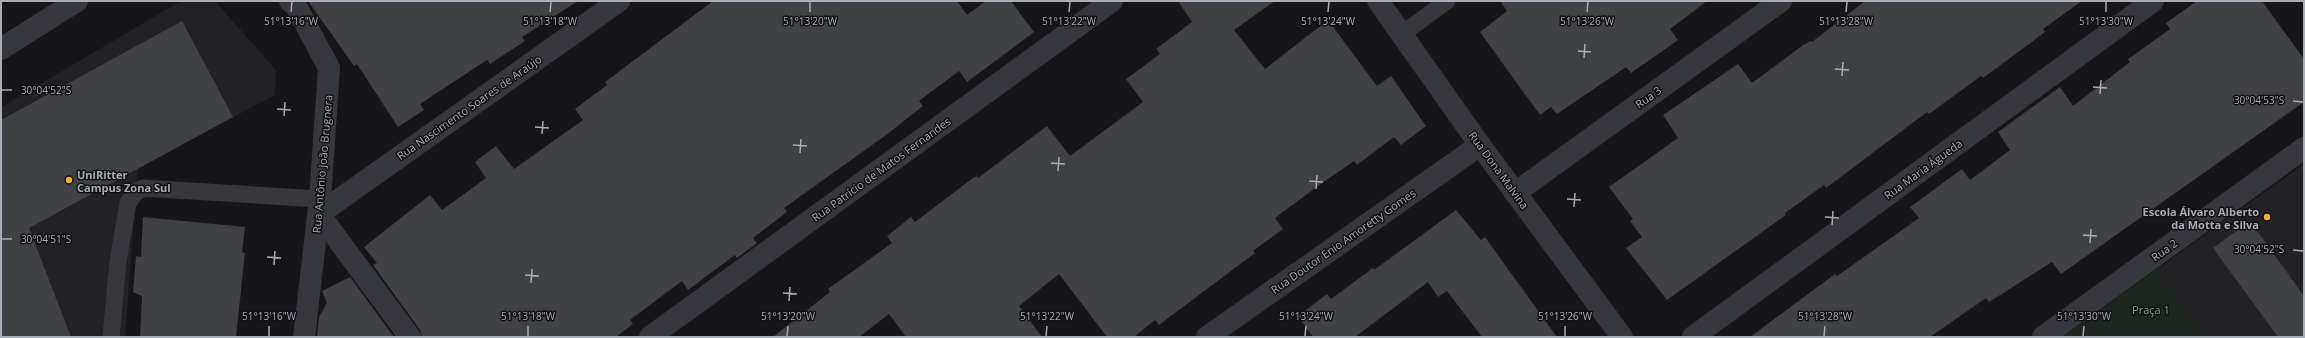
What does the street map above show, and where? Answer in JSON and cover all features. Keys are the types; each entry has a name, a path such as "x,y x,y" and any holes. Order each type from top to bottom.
{"street":[{"path":"1,50 76,1"},
{"name":"Rua Antônio João Brugnera","path":"290,1 296,6 329,68 319,206 304,337"},
{"name":"Rua Nascimento Soares de Araújo","path":"319,206 618,1"},
{"name":"Rua Patrício de Matos Fernandes","path":"650,337 1112,1"},
{"name":"Rua Dona Malvina","path":"1378,1 1480,145 1622,337"},
{"name":"Rua 3","path":"1515,193 1781,1"},
{"name":"Rua Maria Águeda","path":"1693,337 2153,1"},
{"name":"Rua Doutor Enio Amoretty Gomes","path":"1207,337 1480,145"},
{"name":"Rua 2","path":"2043,337 2304,148"},
{"path":"319,206 410,337"}],"lane":[{"path":"1402,34 1447,1"},
{"path":"111,337 118,261 128,203 136,192 143,188 319,206"}],"shaded area":[{"name":"UniRitter Campus Zona Sul","path":"181,1 215,1 276,70 275,95 138,168 125,337 1,337 1,107"},
{"name":"Escola Álvaro Alberto da Motta e Silva","path":"2304,164 2304,337 2206,337 2157,269"}],"green space":[{"name":"Praça 1","path":"2157,269 2206,337 2063,337"}],"building":[{"path":"308,1 578,1 522,37 525,41 490,64 487,60 420,104 424,110 398,127 357,64 354,66"},
{"path":"713,1 957,1 967,15 986,1 1011,1 1034,32 967,82 959,71 919,101 923,106 886,135 784,208 787,212 753,238 757,243 737,258 735,255 688,290 682,281 630,320 633,324 616,337 422,337 420,330 373,265 377,263 364,247 430,195 442,210 486,178 475,162 496,146 514,169 583,120 575,109 607,85 605,82"},
{"path":"1178,1 1275,1 1234,30 1265,69 1328,20 1377,86 1391,76 1426,126 1401,145 1394,137 1357,165 1354,161 1318,186 1275,218 1283,229 1253,251 1255,253 1159,325 1155,320 1134,337 1107,337 1059,274 1019,306 1042,337 906,337 889,314 859,337 773,337 830,292 828,289 892,243 887,236 911,217 915,222 973,178 977,176 978,178 1047,126 1070,156 1143,102 1126,79 1160,54 1156,49 1192,22"},
{"path":"1500,1 1707,1 1670,29 1678,40 1631,73 1626,67 1557,114 1551,107 1540,115 1480,32 1507,11"},
{"path":"1865,1 2082,1 2043,29 2045,32 1983,78 1981,76 1929,114 1927,112 1826,188 1824,185 1785,213 1786,215 1667,300 1626,248 1642,237 1630,221 1633,219 1609,187 1678,138 1663,115 1738,64 1752,83 1803,45 1811,41 1812,42"},
{"path":"2197,1 2262,1 2304,59 2304,102 2061,274 2052,262 1989,302 1986,298 1930,337 1750,337 1835,274 1837,276 1919,218 1910,207 1962,169 1970,180 2010,150 1998,132 2060,87 2073,106 2130,62 2128,59 2170,29 2166,23"},
{"path":"182,21 233,117 29,228 71,337 1,337 1,120"},
{"path":"1456,210 1481,240 1485,237 1557,337 1482,337 1447,291 1438,297 1428,282 1355,337 1313,337 1298,316 1327,294 1331,299 1373,268 1374,270"},
{"path":"143,217 245,227 242,252 245,253 236,337 140,337 142,296 133,292 136,256 141,257"},
{"path":"2250,221 2304,296 2304,337 2278,337 2213,248"},
{"path":"350,277 394,337 317,337 319,317 327,303 322,291"}],"place":[{"name":"UniRitter Campus Zona Sul","path":"69,180"},
{"name":"Escola Álvaro Alberto da Motta e Silva","path":"2267,217"}]}
